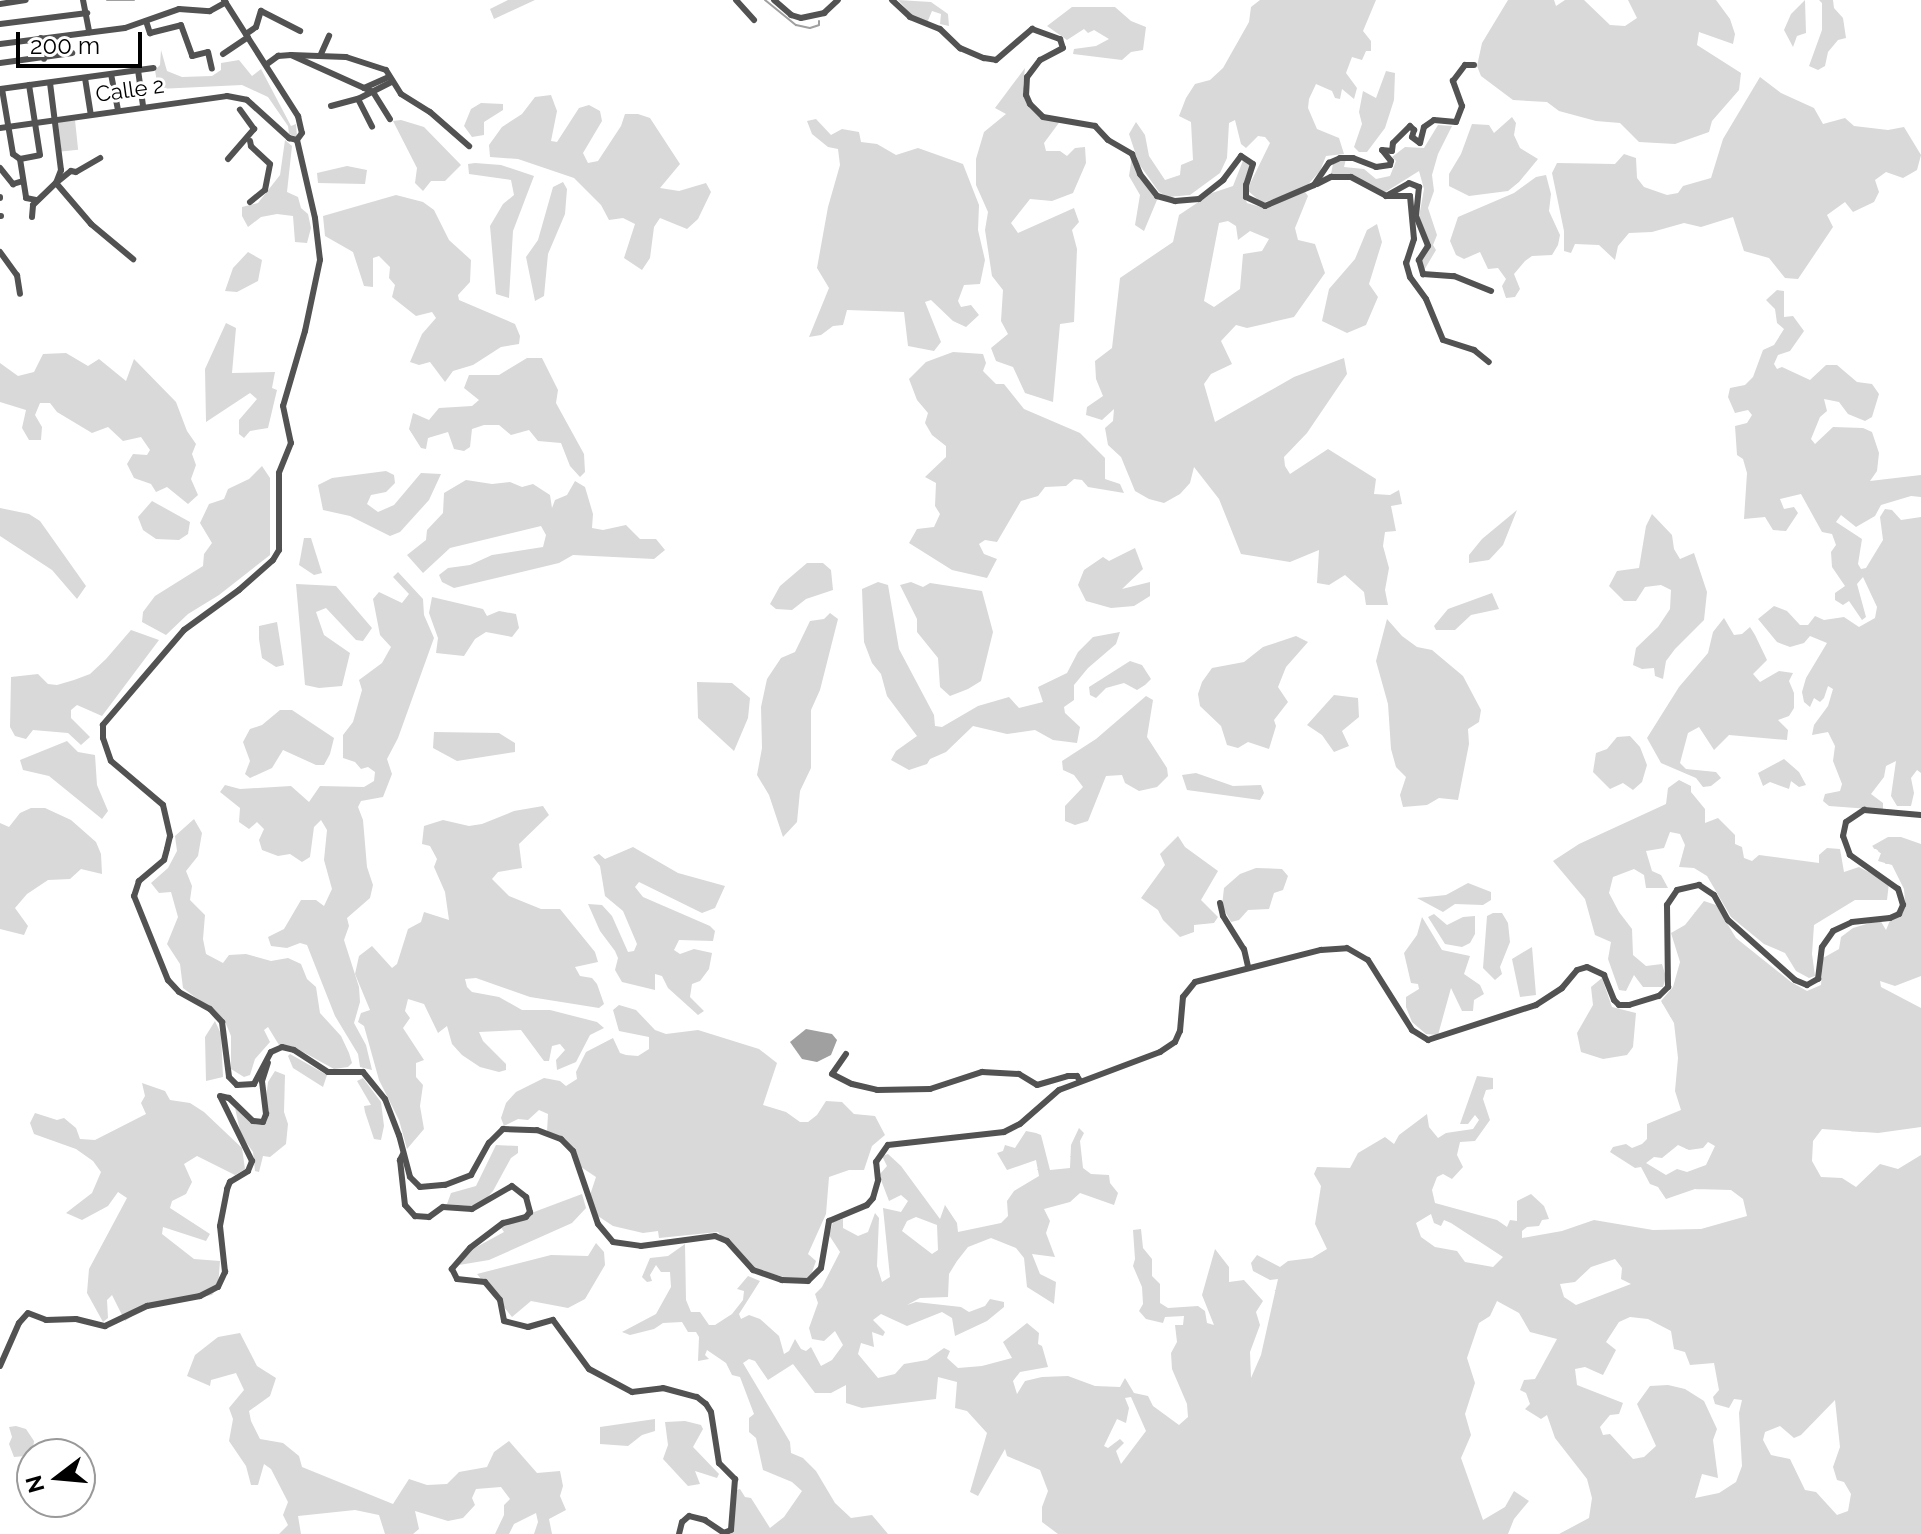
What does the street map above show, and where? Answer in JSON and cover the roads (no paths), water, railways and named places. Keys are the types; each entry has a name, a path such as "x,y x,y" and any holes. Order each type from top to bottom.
{"street":[{"path":"0,4 36,0"},
{"path":"83,0 89,32"},
{"path":"178,0 179,9"},
{"path":"736,0 754,20"},
{"path":"774,0 791,15 801,18 824,13 838,0"},
{"path":"892,0 910,17 940,29 960,48 984,58 996,60 1034,28 1060,39 1063,48 1040,60 1027,77 1026,95 1030,104 1043,117 1089,122 1108,140 1127,148 1157,196 1175,201 1199,199 1223,180 1241,156 1253,164 1246,197 1259,205 1291,198 1331,177 1351,177 1386,196 1410,196 1414,239 1407,268 1435,319 1440,335 1448,343 1474,350 1489,362"},
{"path":"0,44 146,21 179,9 210,11 225,1 298,116 302,133 297,140 319,239 318,278 283,406 291,443 279,473 280,539 273,560 184,630 103,725 105,752 111,761 152,792 163,805 170,836 164,860 139,881 134,890 168,980 179,992 220,1019 225,1037 225,1063 235,1084 254,1084 276,1048 288,1047 328,1072 363,1072 385,1099 412,1181 420,1187 432,1188 471,1175 489,1143 503,1129 537,1130 561,1139 573,1151 598,1224 613,1242 641,1246 715,1236 727,1241 753,1270 782,1280 808,1281 821,1268 829,1221 867,1205 873,1198 878,1180 876,1162 888,1145 1004,1132 1020,1124 1059,1090 1170,1047 1180,1031 1187,988 1208,977 1338,947 1359,951 1377,971 1412,1030 1428,1040 1536,1005 1562,988 1577,970 1587,967 1604,975 1614,1000 1629,1005 1659,996 1668,987 1667,905 1677,890 1699,885 1714,895 1738,929 1795,980 1807,985 1818,979 1822,947 1833,931 1852,922 1890,918 1902,910 1898,889 1850,855 1843,836 1846,822 1864,810 1921,815"},
{"path":"223,54 256,27 261,11 300,31"},
{"path":"0,24 87,13"},
{"path":"146,21 150,33 181,25 192,56 208,52 212,69"},
{"path":"321,54 329,36"},
{"path":"41,38 44,59"},
{"path":"0,63 72,53"},
{"path":"267,64 278,56 321,54 386,70 401,94 430,112 469,146"},
{"path":"291,55 373,92 390,119"},
{"path":"1314,185 1333,161 1346,156 1383,167 1391,163 1382,150 1392,151 1393,143 1410,126 1414,130 1412,137 1420,143 1424,139 1423,129 1429,123 1456,122 1462,106 1453,81 1465,65 1474,65"},
{"path":"36,200 26,198 20,159 13,154 1,89 154,68"},
{"path":"138,70 143,106"},
{"path":"111,74 118,110"},
{"path":"85,78 91,114"},
{"path":"364,88 391,79"},
{"path":"331,106 358,99 391,79"},
{"path":"50,83 61,170 56,183"},
{"path":"20,159 40,155 29,85"},
{"name":"Calle 2","path":"0,128 143,106 241,97 289,138 297,140"},
{"path":"358,99 372,127"},
{"path":"240,110 254,126 247,142"},
{"path":"228,159 247,142 266,117"},
{"path":"247,142 270,164 265,190 250,202"},
{"path":"32,217 36,200 71,171 76,172 100,158"},
{"path":"0,168 13,184 23,181"},
{"path":"56,183 91,224 133,259"},
{"path":"1386,196 1409,183 1419,187 1416,216 1428,246 1419,260 1423,274 1454,276 1491,291"},
{"path":"0,252 17,275 20,294"},
{"path":"1220,903 1223,916 1244,949 1248,966"},
{"path":"846,1054 832,1069 832,1074 877,1090 930,1089 982,1072 1019,1074 1037,1085 1068,1076 1077,1076 1080,1081"},
{"path":"0,1366 19,1323 28,1313 46,1320 76,1319 105,1326 147,1306 190,1298 218,1287 225,1272 220,1226 227,1189 230,1182 248,1171 252,1161 220,1096 229,1098 253,1121 263,1122 266,1114 262,1081 268,1059"},
{"path":"403,1154 400,1160 405,1205 415,1216 429,1217 443,1207 472,1209 512,1186 526,1197 530,1212 526,1217 503,1223 470,1248 452,1269 457,1279 485,1282 500,1300 504,1321 528,1327 553,1320 589,1369 632,1392 663,1388 697,1397 706,1404 711,1412 719,1463 735,1479 731,1530 724,1533 692,1516 682,1522 679,1534"}],"waterway":[{"path":"107,0 134,0"},
{"path":"765,0 796,25 810,28 819,25 819,21"}]}
